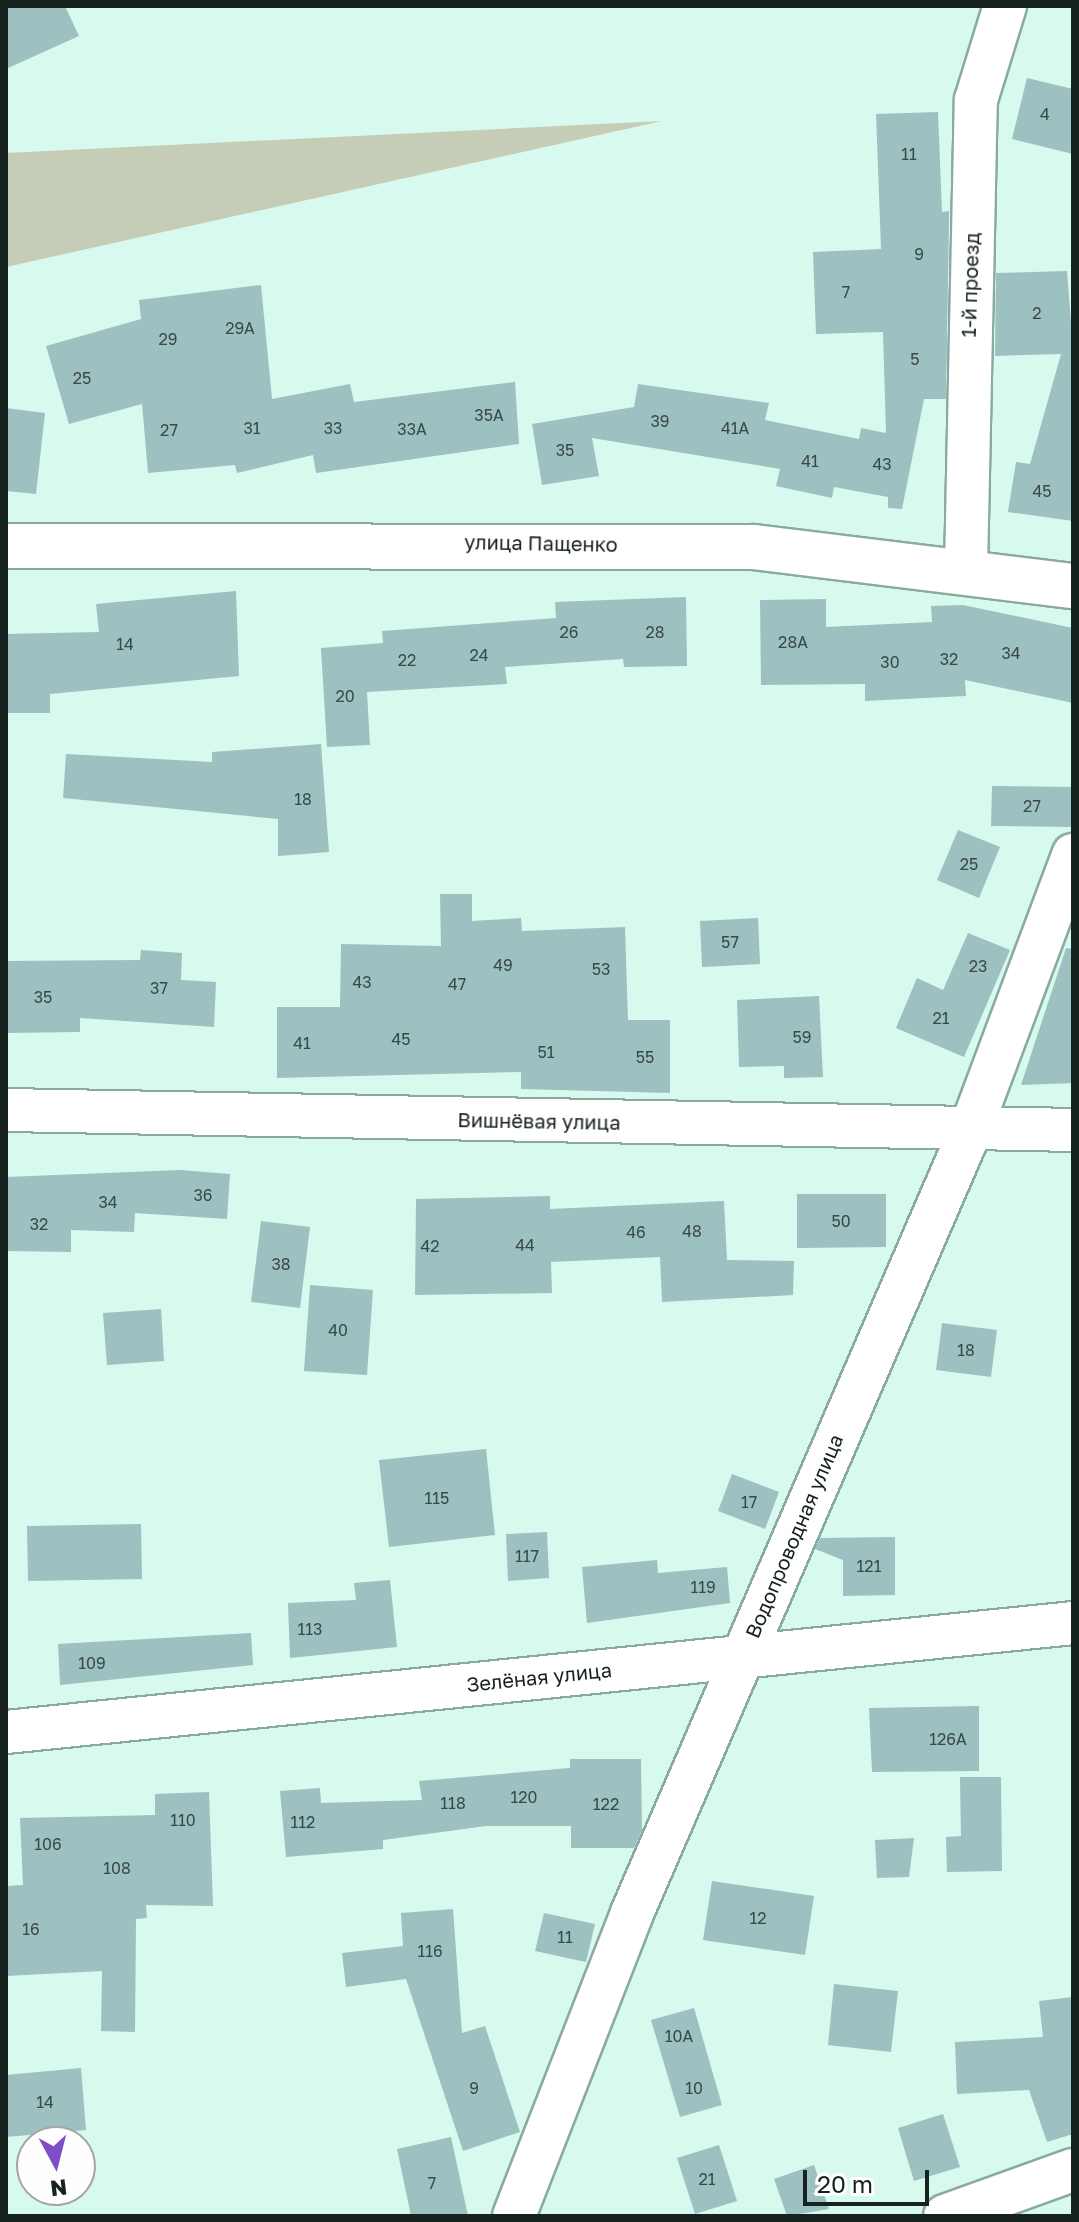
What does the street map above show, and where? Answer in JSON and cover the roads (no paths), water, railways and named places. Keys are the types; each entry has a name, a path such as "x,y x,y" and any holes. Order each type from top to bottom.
{"street":[{"name":"1-й проезд","path":"966,569 976,100 1005,6"},
{"name":"улица Пащенко","path":"6,546 569,543 754,547 966,569 1073,586"},
{"name":"Водопроводная улица","path":"514,2216 743,1655 970,1131 1073,855"},
{"name":"Вишнёвая улица","path":"6,1110 970,1131 1073,1130"},
{"name":"Зелёная улица","path":"6,1732 1073,1623"},
{"path":"945,2216 1073,2170"}]}
